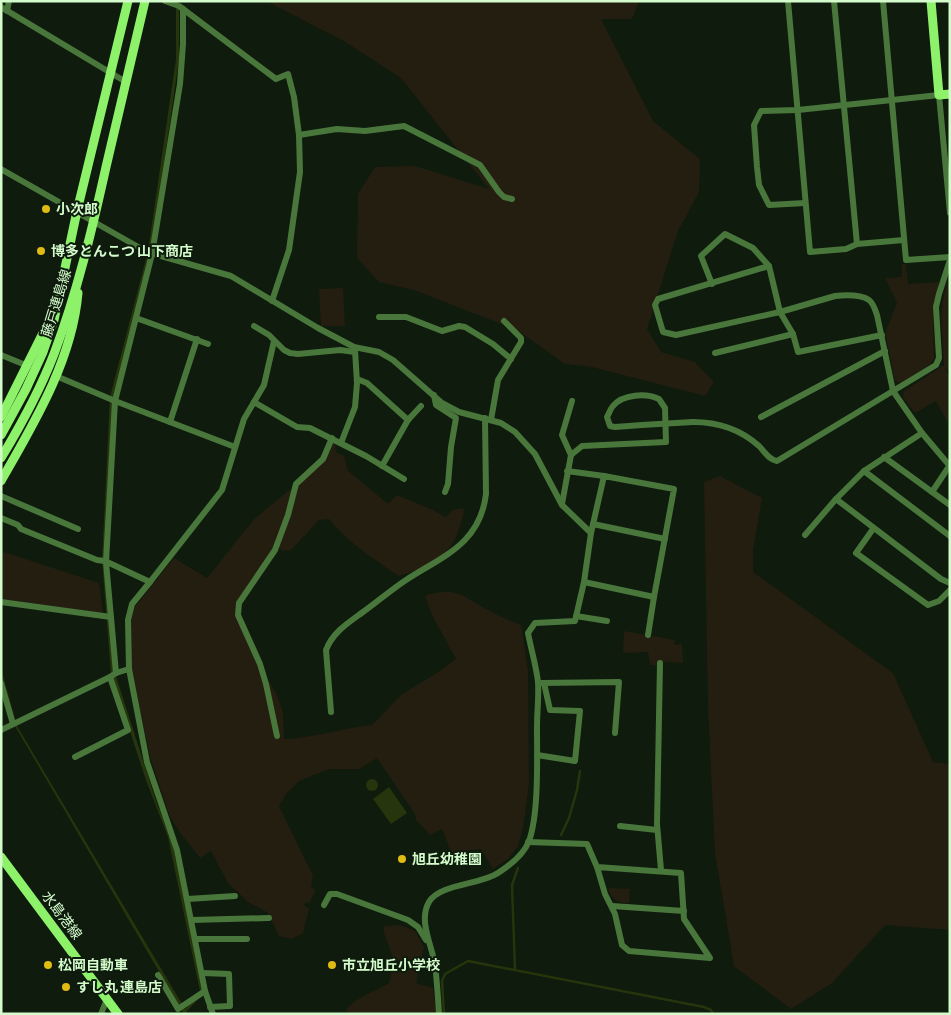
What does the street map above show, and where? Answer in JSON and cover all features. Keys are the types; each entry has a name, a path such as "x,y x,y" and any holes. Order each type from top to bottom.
{"main road":[{"name":"藤戸連島線","path":"1,435 26,389 43,352 59,299 128,1"},
{"name":"藤戸連島線","path":"1,458 18,429 54,355 94,221 146,1"},
{"path":"931,1 939,95 950,94"},
{"path":"1,480 34,423 56,376 76,313 80,270"},
{"path":"1,417 28,366 59,299"},
{"name":"水島港線","path":"1,858 118,1014"}],"street":[{"path":"9,1 4,9 126,82"},
{"path":"165,1 179,7 276,79 288,74 294,97 299,135 300,172 289,250 272,301"},
{"path":"788,1 810,252 846,249 857,244 904,240"},
{"path":"834,1 857,244"},
{"path":"571,454 582,446 666,442 665,408 662,402 652,396 643,395 625,398 613,405 608,417 608,423 615,427 642,425 693,422 712,423 740,432 759,446 770,459 777,461 936,365 938,362 936,307 950,258 906,260 883,1"},
{"path":"75,757 128,730 113,675 104,561 115,401 150,253 180,84 183,44 179,7"},
{"path":"805,203 769,205 759,185 754,125 761,111 798,110 939,95 946,144 950,213"},
{"path":"299,135 337,129 365,131 404,126 480,165 498,192 504,198 512,199"},
{"path":"1,170 78,211 150,253 231,276 354,350"},
{"path":"712,284 701,256 725,234 753,248 769,266 780,312 793,334 798,352 882,335"},
{"path":"769,266 658,299 655,305 663,332 676,335 780,312 835,296 868,300 874,306 882,335 893,391 922,433 949,465 932,492"},
{"path":"379,317 406,317 442,330 453,326 465,327 493,344 511,359"},
{"path":"136,318 208,344"},
{"path":"331,712 326,650 328,643 348,622 406,580 458,548 467,539 485,504 488,419 498,380 519,346 521,338 504,321"},
{"path":"254,326 284,350 298,354 340,350 379,352 393,360 442,403 460,412 501,424 515,432 535,454 562,505 591,533"},
{"path":"715,353 793,334"},
{"path":"170,422 197,339"},
{"path":"202,973 229,974 230,1006 211,1011 201,993 202,973 188,899 173,835 147,762 129,669 128,620 132,604 222,490 244,419 264,385 274,341"},
{"path":"341,443 355,407 357,379 354,350"},
{"path":"761,416 884,351"},
{"path":"1,355 28,366"},
{"path":"56,376 115,401 236,447"},
{"path":"357,379 367,384 408,420"},
{"path":"434,396 436,404 456,418 448,484 445,492"},
{"path":"254,402 297,427 310,428 332,438 404,479"},
{"path":"562,505 571,454 562,435 572,402"},
{"path":"382,466 408,420 421,406"},
{"path":"805,535 836,499 864,471 884,456 922,433"},
{"path":"276,736 266,684 260,664 238,615 239,603 276,550 296,484 323,459 332,438"},
{"path":"884,456 950,505"},
{"path":"567,471 674,489 648,635"},
{"path":"864,471 950,536"},
{"path":"536,755 575,761 580,711 550,710 528,633 535,623 575,621 584,582 591,533 604,476"},
{"path":"1,496 78,529"},
{"path":"836,499 941,580 950,583"},
{"path":"1,518 18,525 21,530 104,561 150,582"},
{"path":"593,524 665,539"},
{"path":"874,529 856,553 928,605 939,601 950,590"},
{"path":"584,582 654,598"},
{"path":"1,602 109,617"},
{"path":"576,616 607,621"},
{"path":"660,663 656,790 661,870"},
{"path":"1,730 129,669"},
{"path":"541,683 619,682 615,732"},
{"path":"1,683 14,723"},
{"path":"439,1014 434,962 425,921 426,910 434,895 444,890 477,882 496,874 516,859 528,842 534,815 541,683"},
{"path":"620,826 657,830"},
{"path":"528,842 587,844 598,867 606,894 612,906 622,945 629,951 710,958 684,919 681,872 598,867"},
{"path":"324,905 330,894 338,894 408,920 418,926 429,943"},
{"path":"188,899 235,896"},
{"path":"612,906 684,911"},
{"path":"192,920 268,918"},
{"path":"195,939 247,939"},
{"path":"158,975 178,1009 201,993"},
{"path":"101,1014 107,999"}],"shaded area":[{"path":"172,1 179,3 179,60 151,252 113,398 106,513 114,670 157,804 171,836 203,990 200,997 186,1012 187,1014 184,1014 15,726 1,676 1,668 17,726 185,1009 200,991 168,837 146,780 111,674 102,560 110,397 148,251 176,59 176,8 175,3"},
{"path":"266,1 639,1 632,19 601,19 653,121 700,159 699,192 678,231 647,329 661,352 695,362 714,382 705,396 592,367 565,364 517,330 414,290 379,282 357,258 358,194 375,167 415,166 489,189 401,78 344,41"},
{"path":"902,264 906,264 908,284 939,282 933,317 934,359 927,367 900,383 895,381 885,333 897,303 885,278 902,277"},
{"path":"950,272 950,372 945,368 950,378 950,419 947,421 936,401 915,413 903,397 904,391 944,365 941,318 943,299"},
{"path":"343,288 345,326 321,326 319,289"},
{"path":"332,442 335,444 336,452 344,456 348,471 388,504 397,495 446,517 453,510 462,508 464,510 460,525 448,550 432,563 399,576 353,543 329,519 319,520 291,550 282,551 279,547 298,486"},
{"path":"720,476 762,498 753,550 753,572 893,673 933,762 950,764 950,930 885,925 832,983 791,1009 734,966 715,853 708,707 704,482"},
{"path":"293,487 273,551 237,603 258,664 276,693 283,712 284,739 372,725 402,694 456,659 433,617 425,596 451,592 464,596 490,611 521,625 528,671 529,784 523,828 518,846 509,858 493,869 481,849 451,852 442,829 430,835 416,820 415,814 377,758 359,769 329,769 299,781 286,794 279,806 313,876 311,887 316,890 310,902 303,904 309,909 303,933 292,939 279,936 268,913 248,902 228,883 211,851 200,858 170,817 151,760 130,666 131,620 134,608 174,558 207,578 254,519"},
{"path":"1,551 99,583 103,613 1,599"},
{"path":"624,631 675,640 674,645 682,644 683,663 657,661 657,665 650,665 648,652 623,653"},
{"path":"370,779 374,779 378,785 374,791 370,791 366,787 366,783"},
{"path":"389,787 407,813 391,824 373,799"},
{"path":"608,888 630,889 629,903 616,900"},
{"path":"400,925 415,931 424,947 416,983 433,988 436,1014 347,1014 347,1008 351,1004 389,983 394,961 384,932 384,926"}],"waterway":[{"path":"561,835 569,818 580,771"},
{"path":"515,970 512,885 518,868"},
{"path":"444,1014 442,981 445,974 468,961 704,1007 711,1010 713,1014"}],"place":[{"name":"小次郎","path":"46,209"},
{"name":"博多とんこつ 山下商店","path":"41,251"},
{"name":"旭丘幼稚園","path":"402,859"},
{"name":"松岡自動車","path":"48,965"},
{"name":"市立旭丘小学校","path":"332,965"},
{"name":"すし丸 連島店","path":"66,987"}]}
